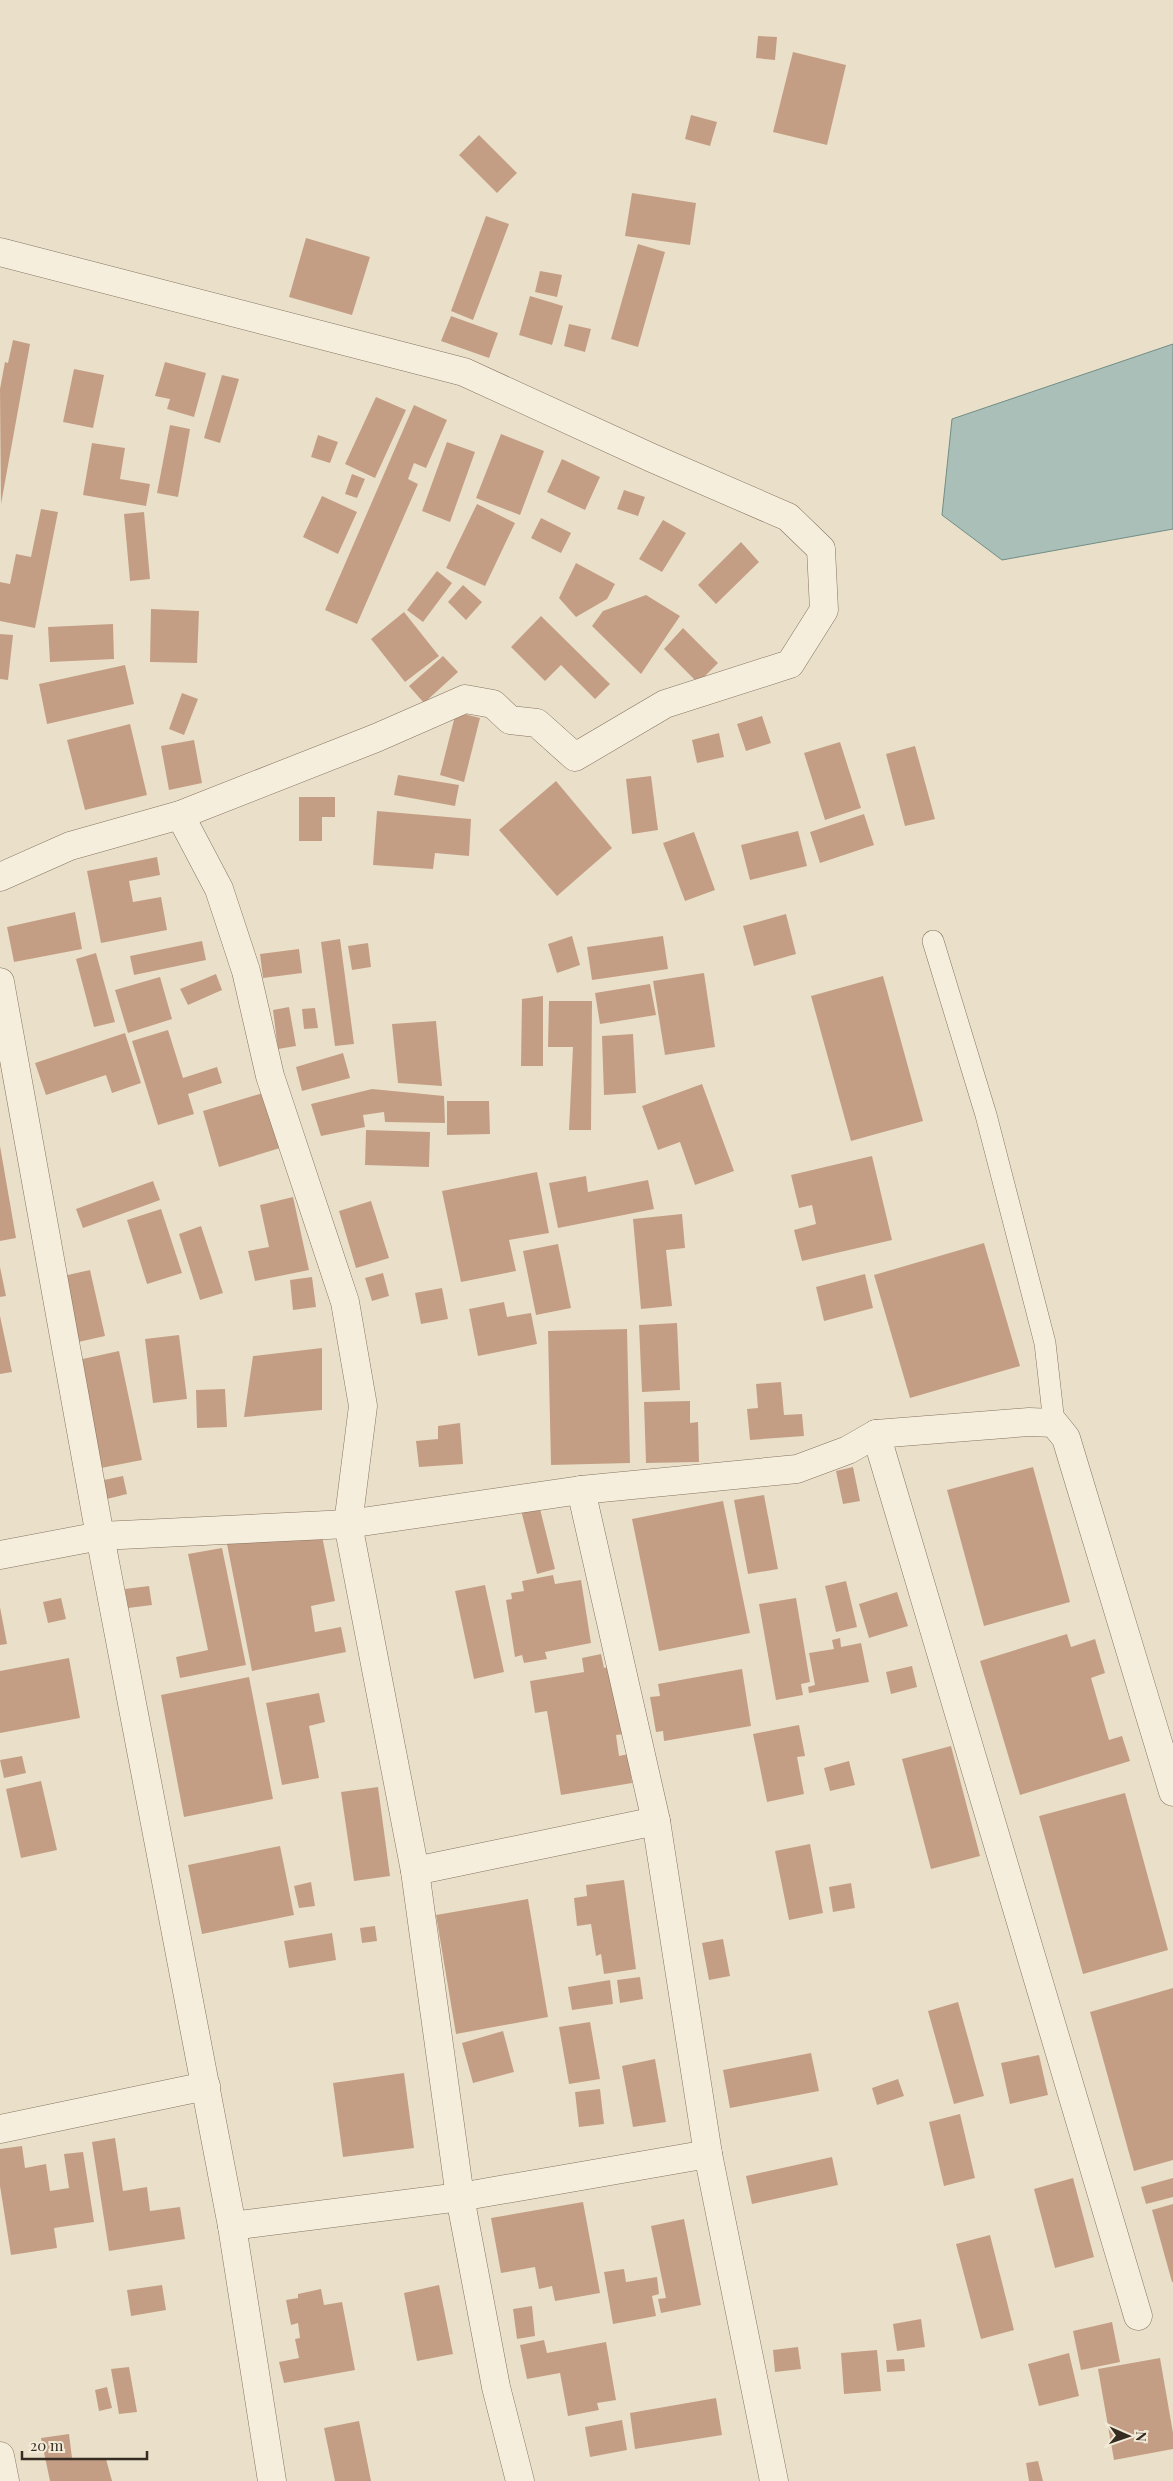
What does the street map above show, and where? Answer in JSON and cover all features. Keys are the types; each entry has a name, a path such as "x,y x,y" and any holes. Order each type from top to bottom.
{"street":[{"path":"0,252 464,372 652,458 788,517 821,549 824,610 790,664 665,704 575,757 537,723 510,720 492,704 465,699 376,738 180,815 70,846 0,877"},
{"path":"180,815 222,898 246,970 270,1076 345,1302 363,1406 348,1524 415,1871 460,2197 496,2388 520,2481"},
{"path":"0,982 100,1536 232,2226 272,2481"},
{"path":"0,1555 100,1536 348,1524 581,1490 797,1468 848,1450 876,1434 1030,1422 1054,1423 1066,1438 1173,1792"},
{"path":"876,1434 1138,2316"},
{"path":"581,1490 656,1821 708,2154 774,2481"},
{"path":"415,1871 656,1821"},
{"path":"0,2129 206,2086"},
{"path":"232,2226 460,2197 708,2154"},
{"path":"0,2456 5,2481"}],"lane":[{"path":"933,941 986,1115 1045,1343 1054,1423"}],"water":[{"path":"1173,344 1173,529 1002,560 942,515 952,419"}],"building":[{"path":"758,36 777,37 775,60 756,58"},
{"path":"793,52 846,65 827,145 773,132"},
{"path":"691,115 717,122 710,146 685,139"},
{"path":"479,135 517,173 497,193 459,155"},
{"path":"632,193 696,203 690,245 625,236"},
{"path":"486,216 509,224 473,320 451,311"},
{"path":"306,238 370,257 352,315 289,297"},
{"path":"638,244 665,252 638,347 611,339"},
{"path":"540,271 562,275 557,297 535,292"},
{"path":"530,296 563,306 552,345 519,335"},
{"path":"451,316 498,333 489,358 441,341"},
{"path":"569,324 591,329 585,352 564,346"},
{"path":"13,340 30,344 1,504 0,389 5,362 8,363"},
{"path":"165,362 206,373 194,417 167,409 170,399 155,396"},
{"path":"74,369 104,375 93,428 63,422"},
{"path":"222,375 239,379 220,443 204,438"},
{"path":"376,397 406,410 375,478 345,464"},
{"path":"414,405 447,420 426,468 414,463 408,479 418,484 357,624 325,610"},
{"path":"170,425 190,429 178,497 157,493"},
{"path":"501,434 544,451 520,515 476,498"},
{"path":"318,435 338,442 330,463 311,457"},
{"path":"447,442 475,452 450,522 422,511"},
{"path":"92,443 125,448 120,479 150,484 146,506 83,495"},
{"path":"562,459 600,477 585,510 547,492"},
{"path":"352,474 365,479 357,498 345,494"},
{"path":"624,490 645,497 638,516 617,509"},
{"path":"322,496 357,512 338,554 303,537"},
{"path":"477,504 515,523 485,586 446,568"},
{"path":"41,509 58,512 35,628 0,621 0,582 10,584 16,554 31,557"},
{"path":"144,512 150,579 130,581 124,514"},
{"path":"541,518 571,533 561,553 531,538"},
{"path":"663,520 686,533 662,572 639,559"},
{"path":"741,542 759,562 716,604 698,585"},
{"path":"576,563 615,584 607,599 576,617 559,598"},
{"path":"437,571 452,583 423,622 407,610"},
{"path":"463,585 482,602 466,620 448,602"},
{"path":"646,595 680,616 641,674 592,626 603,611"},
{"path":"151,609 199,611 197,663 150,662"},
{"path":"404,612 439,656 405,682 371,639"},
{"path":"541,616 610,684 595,699 561,665 545,681 511,647"},
{"path":"113,624 114,659 50,662 48,627"},
{"path":"683,628 718,663 698,683 664,649"},
{"path":"0,634 13,635 8,680 0,679"},
{"path":"443,656 458,672 424,703 409,686"},
{"path":"125,665 134,704 47,724 39,684"},
{"path":"182,693 198,699 184,735 169,729"},
{"path":"456,712 480,718 464,782 440,775"},
{"path":"762,716 771,743 746,751 737,724"},
{"path":"130,724 147,795 85,810 67,740"},
{"path":"719,733 724,757 697,763 692,740"},
{"path":"194,740 202,783 169,790 161,746"},
{"path":"840,742 861,808 825,820 804,753"},
{"path":"915,746 935,819 905,826 886,754"},
{"path":"398,775 459,785 455,806 394,795"},
{"path":"651,776 658,830 632,834 626,779"},
{"path":"556,781 612,848 557,896 499,830"},
{"path":"299,797 335,797 335,817 322,817 322,841 299,841"},
{"path":"377,811 471,819 469,856 435,853 433,869 373,865"},
{"path":"864,814 874,845 820,863 810,832"},
{"path":"798,831 807,866 750,880 741,845"},
{"path":"694,832 715,890 685,901 663,843"},
{"path":"157,857 160,875 129,881 133,902 161,897 167,930 101,943 87,871"},
{"path":"75,912 82,949 14,962 7,927"},
{"path":"786,914 796,954 754,966 743,926"},
{"path":"572,936 580,965 557,973 548,944"},
{"path":"663,936 668,969 592,980 587,947"},
{"path":"340,939 354,1044 335,1046 321,942"},
{"path":"202,941 206,960 134,975 130,956"},
{"path":"368,943 371,967 352,970 348,946"},
{"path":"299,949 302,973 263,978 260,954"},
{"path":"96,953 115,1022 94,1027 76,959"},
{"path":"704,973 715,1047 665,1055 653,981"},
{"path":"216,974 222,990 188,1005 180,989"},
{"path":"883,976 923,1121 851,1141 811,996"},
{"path":"160,977 172,1019 128,1033 115,990"},
{"path":"650,984 656,1015 600,1024 595,993"},
{"path":"543,996 543,1066 521,1066 522,999"},
{"path":"549,1001 592,1001 591,1130 569,1130 573,1047 548,1047"},
{"path":"289,1007 296,1046 278,1049 273,1010"},
{"path":"315,1008 318,1028 304,1029 302,1009"},
{"path":"436,1021 442,1086 398,1083 392,1024"},
{"path":"168,1030 183,1078 217,1067 222,1083 188,1094 194,1114 158,1125 132,1041"},
{"path":"125,1033 141,1083 112,1093 106,1075 46,1095 35,1063"},
{"path":"633,1034 636,1093 604,1095 602,1036"},
{"path":"343,1053 350,1078 302,1091 296,1067"},
{"path":"702,1084 734,1171 695,1185 680,1142 658,1150 642,1106"},
{"path":"372,1089 444,1096 445,1123 385,1122 384,1112 363,1115 365,1127 321,1136 311,1104"},
{"path":"263,1093 280,1148 219,1167 203,1111"},
{"path":"447,1101 489,1101 490,1134 447,1135"},
{"path":"366,1130 430,1132 429,1167 365,1165"},
{"path":"0,1146 16,1238 0,1241"},
{"path":"872,1156 892,1240 802,1261 794,1230 816,1224 812,1205 799,1208 791,1175"},
{"path":"537,1172 549,1233 509,1240 516,1271 461,1282 442,1191"},
{"path":"586,1176 588,1192 648,1180 654,1209 558,1228 549,1183"},
{"path":"153,1181 160,1200 83,1228 76,1209"},
{"path":"293,1197 309,1270 255,1281 248,1251 269,1247 260,1205"},
{"path":"371,1201 389,1258 356,1268 339,1211"},
{"path":"161,1209 182,1273 147,1284 127,1220"},
{"path":"682,1214 685,1248 666,1250 672,1306 641,1309 633,1219"},
{"path":"201,1226 223,1293 200,1300 179,1234"},
{"path":"984,1243 1020,1366 910,1398 874,1275"},
{"path":"558,1244 571,1308 536,1315 523,1251"},
{"path":"0,1267 6,1296 0,1297"},
{"path":"90,1270 105,1336 74,1343 59,1277"},
{"path":"383,1273 389,1296 372,1301 365,1278"},
{"path":"865,1274 873,1308 824,1321 816,1287"},
{"path":"312,1277 316,1307 293,1310 290,1280"},
{"path":"442,1288 448,1319 421,1324 415,1293"},
{"path":"504,1302 507,1317 531,1313 537,1344 478,1356 469,1309"},
{"path":"0,1316 12,1372 0,1374"},
{"path":"677,1323 680,1390 642,1392 639,1325"},
{"path":"627,1329 630,1463 551,1465 548,1331"},
{"path":"179,1335 187,1399 153,1403 145,1339"},
{"path":"322,1348 322,1410 244,1417 253,1356"},
{"path":"119,1351 142,1460 101,1468 78,1360"},
{"path":"781,1382 784,1415 802,1414 804,1436 750,1440 747,1409 758,1408 756,1384"},
{"path":"225,1389 227,1427 197,1428 196,1390"},
{"path":"690,1401 690,1423 698,1422 699,1462 646,1463 644,1402"},
{"path":"460,1423 463,1464 419,1467 416,1441 438,1439 438,1426"},
{"path":"853,1467 860,1501 843,1504 836,1471"},
{"path":"1033,1467 1070,1602 984,1626 947,1490"},
{"path":"123,1476 127,1494 107,1499 104,1480"},
{"path":"764,1495 778,1569 748,1574 734,1500"},
{"path":"723,1501 750,1633 659,1651 632,1519"},
{"path":"539,1505 555,1569 537,1574 521,1510"},
{"path":"320,1526 335,1601 311,1606 315,1632 341,1627 346,1652 252,1671 227,1544"},
{"path":"222,1548 246,1665 180,1678 176,1657 208,1650 188,1554"},
{"path":"553,1575 555,1584 581,1580 591,1643 545,1652 547,1659 524,1663 522,1655 515,1657 506,1600 512,1599 511,1593 524,1591 522,1581"},
{"path":"846,1581 857,1627 836,1632 825,1586"},
{"path":"485,1585 504,1672 474,1679 455,1591"},
{"path":"149,1586 152,1605 128,1608 125,1589"},
{"path":"897,1592 908,1626 869,1638 859,1604"},
{"path":"61,1598 66,1619 48,1623 43,1602"},
{"path":"796,1598 810,1682 801,1684 803,1695 776,1700 759,1604"},
{"path":"0,1607 7,1644 0,1645"},
{"path":"1067,1634 1071,1647 1095,1639 1105,1673 1091,1678 1109,1740 1122,1736 1130,1761 1020,1795 980,1661"},
{"path":"840,1638 841,1647 861,1643 869,1682 809,1693 808,1687 815,1685 809,1653 834,1649 832,1640"},
{"path":"601,1654 604,1668 613,1666 624,1734 616,1735 619,1756 628,1754 632,1783 561,1795 547,1711 535,1713 530,1681 584,1672 582,1658"},
{"path":"69,1658 80,1718 0,1733 0,1671"},
{"path":"912,1666 917,1687 891,1694 886,1672"},
{"path":"742,1669 751,1726 664,1741 663,1731 656,1732 650,1697 660,1696 658,1684"},
{"path":"249,1677 273,1799 184,1817 161,1695"},
{"path":"319,1693 325,1722 309,1726 319,1778 282,1785 266,1703"},
{"path":"799,1725 805,1756 797,1757 804,1794 767,1802 753,1734"},
{"path":"951,1746 980,1856 931,1869 902,1759"},
{"path":"22,1756 26,1773 4,1778 0,1760"},
{"path":"849,1761 855,1785 830,1791 824,1768"},
{"path":"41,1781 57,1850 21,1858 6,1789"},
{"path":"378,1787 390,1876 354,1881 341,1792"},
{"path":"1125,1793 1168,1950 1083,1974 1039,1816"},
{"path":"810,1844 823,1913 789,1920 775,1851"},
{"path":"280,1846 294,1915 202,1934 188,1865"},
{"path":"624,1880 636,1969 604,1974 601,1954 596,1956 591,1924 577,1926 574,1898 587,1896 586,1885"},
{"path":"311,1882 315,1906 299,1908 294,1886"},
{"path":"851,1883 855,1908 833,1912 829,1887"},
{"path":"528,1899 548,2017 456,2034 436,1915"},
{"path":"375,1926 377,1941 362,1943 360,1928"},
{"path":"332,1933 336,1960 289,1968 284,1941"},
{"path":"723,1939 730,1976 709,1980 702,1943"},
{"path":"640,1977 643,1999 620,2003 617,1980"},
{"path":"610,1980 613,2004 572,2010 568,1987"},
{"path":"1173,1988 1173,2160 1134,2171 1090,2012"},
{"path":"958,2002 984,2096 954,2104 928,2011"},
{"path":"590,2022 600,2079 569,2084 559,2027"},
{"path":"503,2031 514,2072 473,2083 462,2043"},
{"path":"811,2053 819,2091 730,2108 723,2070"},
{"path":"1039,2055 1048,2095 1010,2104 1001,2063"},
{"path":"655,2059 666,2122 633,2127 622,2066"},
{"path":"404,2073 414,2148 343,2157 333,2083"},
{"path":"898,2079 904,2096 877,2105 872,2088"},
{"path":"600,2089 604,2124 579,2127 575,2092"},
{"path":"960,2114 975,2178 944,2186 929,2122"},
{"path":"115,2138 123,2191 147,2187 150,2211 180,2207 185,2239 109,2251 92,2142"},
{"path":"22,2146 25,2168 46,2164 50,2191 69,2188 64,2154 83,2152 94,2222 54,2228 57,2248 11,2255 0,2186 0,2149"},
{"path":"832,2157 838,2185 752,2204 746,2176"},
{"path":"1073,2178 1094,2257 1055,2268 1034,2189"},
{"path":"1173,2178 1173,2197 1146,2204 1141,2187"},
{"path":"583,2202 600,2293 555,2301 552,2286 539,2289 535,2267 501,2273 491,2218"},
{"path":"1173,2204 1173,2282 1172,2282 1152,2210"},
{"path":"684,2219 701,2305 661,2313 658,2299 666,2298 651,2226"},
{"path":"990,2235 1014,2330 981,2339 956,2244"},
{"path":"624,2269 626,2282 657,2277 659,2294 652,2296 656,2316 613,2324 604,2272"},
{"path":"162,2285 166,2310 131,2316 127,2290"},
{"path":"439,2285 453,2354 417,2361 404,2293"},
{"path":"321,2289 324,2305 342,2302 355,2370 284,2383 279,2362 299,2358 295,2339 300,2338 298,2323 291,2325 286,2300 298,2298 298,2294"},
{"path":"532,2306 535,2336 517,2339 513,2309"},
{"path":"921,2319 925,2347 897,2351 893,2324"},
{"path":"1112,2322 1120,2362 1081,2370 1073,2331"},
{"path":"544,2340 547,2353 606,2342 616,2400 597,2403 599,2410 568,2416 560,2373 527,2379 520,2345"},
{"path":"798,2347 801,2369 775,2372 773,2350"},
{"path":"877,2350 881,2391 844,2394 841,2353"},
{"path":"1069,2353 1079,2396 1039,2406 1028,2364"},
{"path":"1160,2358 1173,2433 1173,2449 1114,2460 1098,2369"},
{"path":"904,2359 905,2371 887,2372 886,2360"},
{"path":"129,2367 137,2412 119,2414 111,2369"},
{"path":"107,2387 112,2408 99,2411 95,2390"},
{"path":"716,2398 722,2435 635,2449 630,2413"},
{"path":"622,2420 627,2450 590,2457 585,2427"},
{"path":"359,2421 371,2481 335,2481 324,2428"},
{"path":"69,2434 72,2458 106,2459 112,2481 50,2481 41,2438"},
{"path":"1038,2461 1043,2481 1029,2481 1026,2463"}]}
